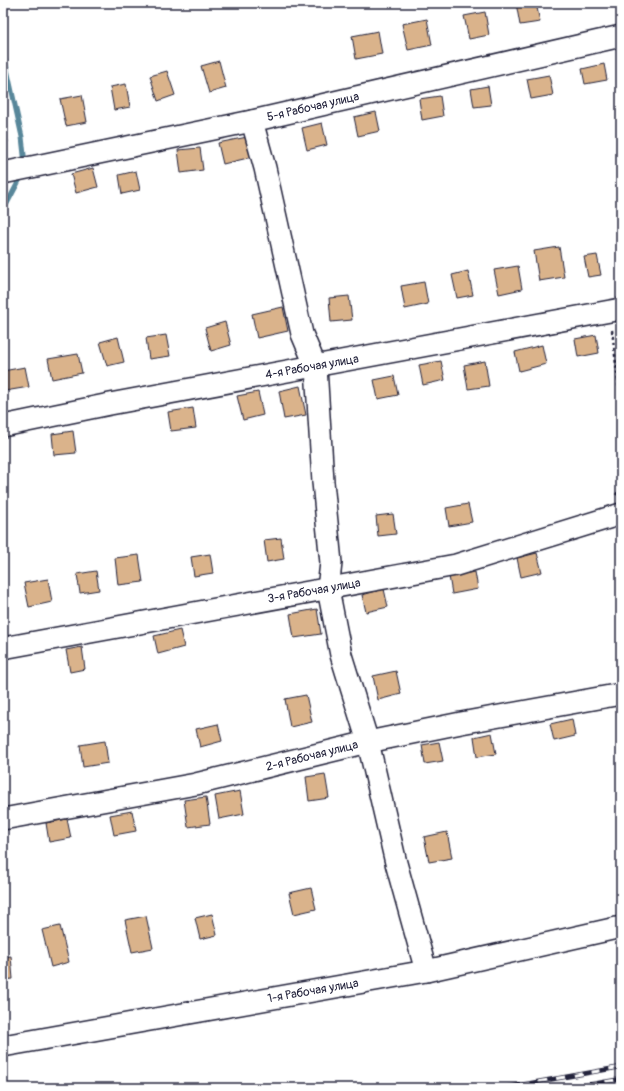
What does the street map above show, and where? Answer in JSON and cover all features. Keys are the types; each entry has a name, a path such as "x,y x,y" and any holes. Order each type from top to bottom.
{"street":[{"name":"5-я Рабочая улица","path":"3,173 252,121 621,36"},
{"path":"252,121 265,168 302,334 316,367 323,482 331,563 328,589 341,655 368,742 396,864 426,971"},
{"name":"4-я Рабочая улица","path":"3,426 110,404 316,367 616,310"},
{"name":"3-я Рабочая улица","path":"3,648 456,565 621,514"},
{"name":"2-я Рабочая улица","path":"3,819 196,784 368,742 461,723 621,694"},
{"name":"1-я Рабочая улица","path":"3,1046 426,971 621,927"}],"path":[{"path":"616,310 621,406"}],"building":[{"path":"516,3 536,3 540,22 520,25"},
{"path":"485,12 489,35 469,39 464,16"},
{"path":"427,19 432,45 408,50 402,24"},
{"path":"378,31 382,54 356,59 352,36"},
{"path":"219,61 226,88 209,93 201,66"},
{"path":"604,64 607,80 585,84 582,69"},
{"path":"167,71 175,95 158,101 150,76"},
{"path":"549,75 553,95 531,99 527,79"},
{"path":"126,84 130,107 114,110 110,87"},
{"path":"488,86 491,105 474,107 471,89"},
{"path":"82,95 87,122 66,126 60,99"},
{"path":"440,96 443,116 422,120 419,99"},
{"path":"376,112 380,131 358,136 354,117"},
{"path":"3,119 8,142 3,143"},
{"path":"322,123 327,145 307,150 302,128"},
{"path":"247,137 252,157 223,164 218,143"},
{"path":"200,148 203,170 181,173 178,150"},
{"path":"93,168 98,187 76,193 71,174"},
{"path":"136,171 140,190 122,194 119,175"},
{"path":"559,247 564,277 539,281 534,251"},
{"path":"597,255 601,275 588,277 584,257"},
{"path":"518,266 522,289 499,294 494,270"},
{"path":"468,271 473,295 457,298 452,275"},
{"path":"424,282 428,304 405,309 401,286"},
{"path":"349,296 352,320 331,322 329,298"},
{"path":"283,307 288,331 257,338 252,314"},
{"path":"225,322 231,345 211,351 205,328"},
{"path":"166,335 170,356 149,359 146,338"},
{"path":"596,335 599,353 578,357 575,339"},
{"path":"118,337 124,362 107,366 100,342"},
{"path":"542,345 546,364 519,371 515,352"},
{"path":"78,354 82,373 52,379 48,359"},
{"path":"441,361 445,380 423,385 419,365"},
{"path":"485,361 489,386 468,389 464,365"},
{"path":"25,367 29,387 5,391 3,371"},
{"path":"394,376 398,395 378,399 374,380"},
{"path":"300,386 306,415 284,419 279,391"},
{"path":"258,392 263,415 243,420 237,396"},
{"path":"193,408 196,428 171,431 168,412"},
{"path":"73,431 76,453 54,455 52,434"},
{"path":"468,504 472,522 449,526 446,508"},
{"path":"393,514 396,534 378,536 376,516"},
{"path":"281,538 284,559 267,562 264,540"},
{"path":"537,553 542,572 521,577 517,558"},
{"path":"210,554 213,573 194,576 191,557"},
{"path":"139,555 143,582 118,585 115,558"},
{"path":"96,571 99,590 80,593 77,574"},
{"path":"475,572 478,589 452,594 449,576"},
{"path":"48,579 52,602 29,607 24,583"},
{"path":"384,589 388,607 366,612 362,595"},
{"path":"317,609 321,634 294,638 290,614"},
{"path":"180,630 184,647 158,654 154,636"},
{"path":"82,647 85,669 70,672 66,650"},
{"path":"396,671 401,694 378,700 373,676"},
{"path":"306,695 312,722 290,727 285,699"},
{"path":"572,719 575,736 554,741 550,724"},
{"path":"218,724 222,741 200,747 196,729"},
{"path":"492,733 496,754 477,757 474,737"},
{"path":"105,741 108,763 83,767 80,745"},
{"path":"439,742 443,761 425,764 422,745"},
{"path":"325,774 329,798 309,801 306,777"},
{"path":"240,791 244,814 219,819 215,796"},
{"path":"206,797 210,824 188,827 184,800"},
{"path":"132,811 136,831 114,835 110,815"},
{"path":"67,819 71,838 49,842 46,823"},
{"path":"447,832 452,858 429,862 424,837"},
{"path":"311,888 316,909 294,914 289,893"},
{"path":"212,914 217,935 200,939 195,918"},
{"path":"146,916 153,948 132,952 125,920"},
{"path":"60,926 69,962 51,967 42,930"},
{"path":"11,956 13,979 3,980 3,957"}],"waterway":[{"path":"3,51 22,137 25,164"},
{"path":"3,211 22,175"}],"railway":[{"path":"503,1088 621,1067"},
{"path":"570,1088 621,1079"}]}
